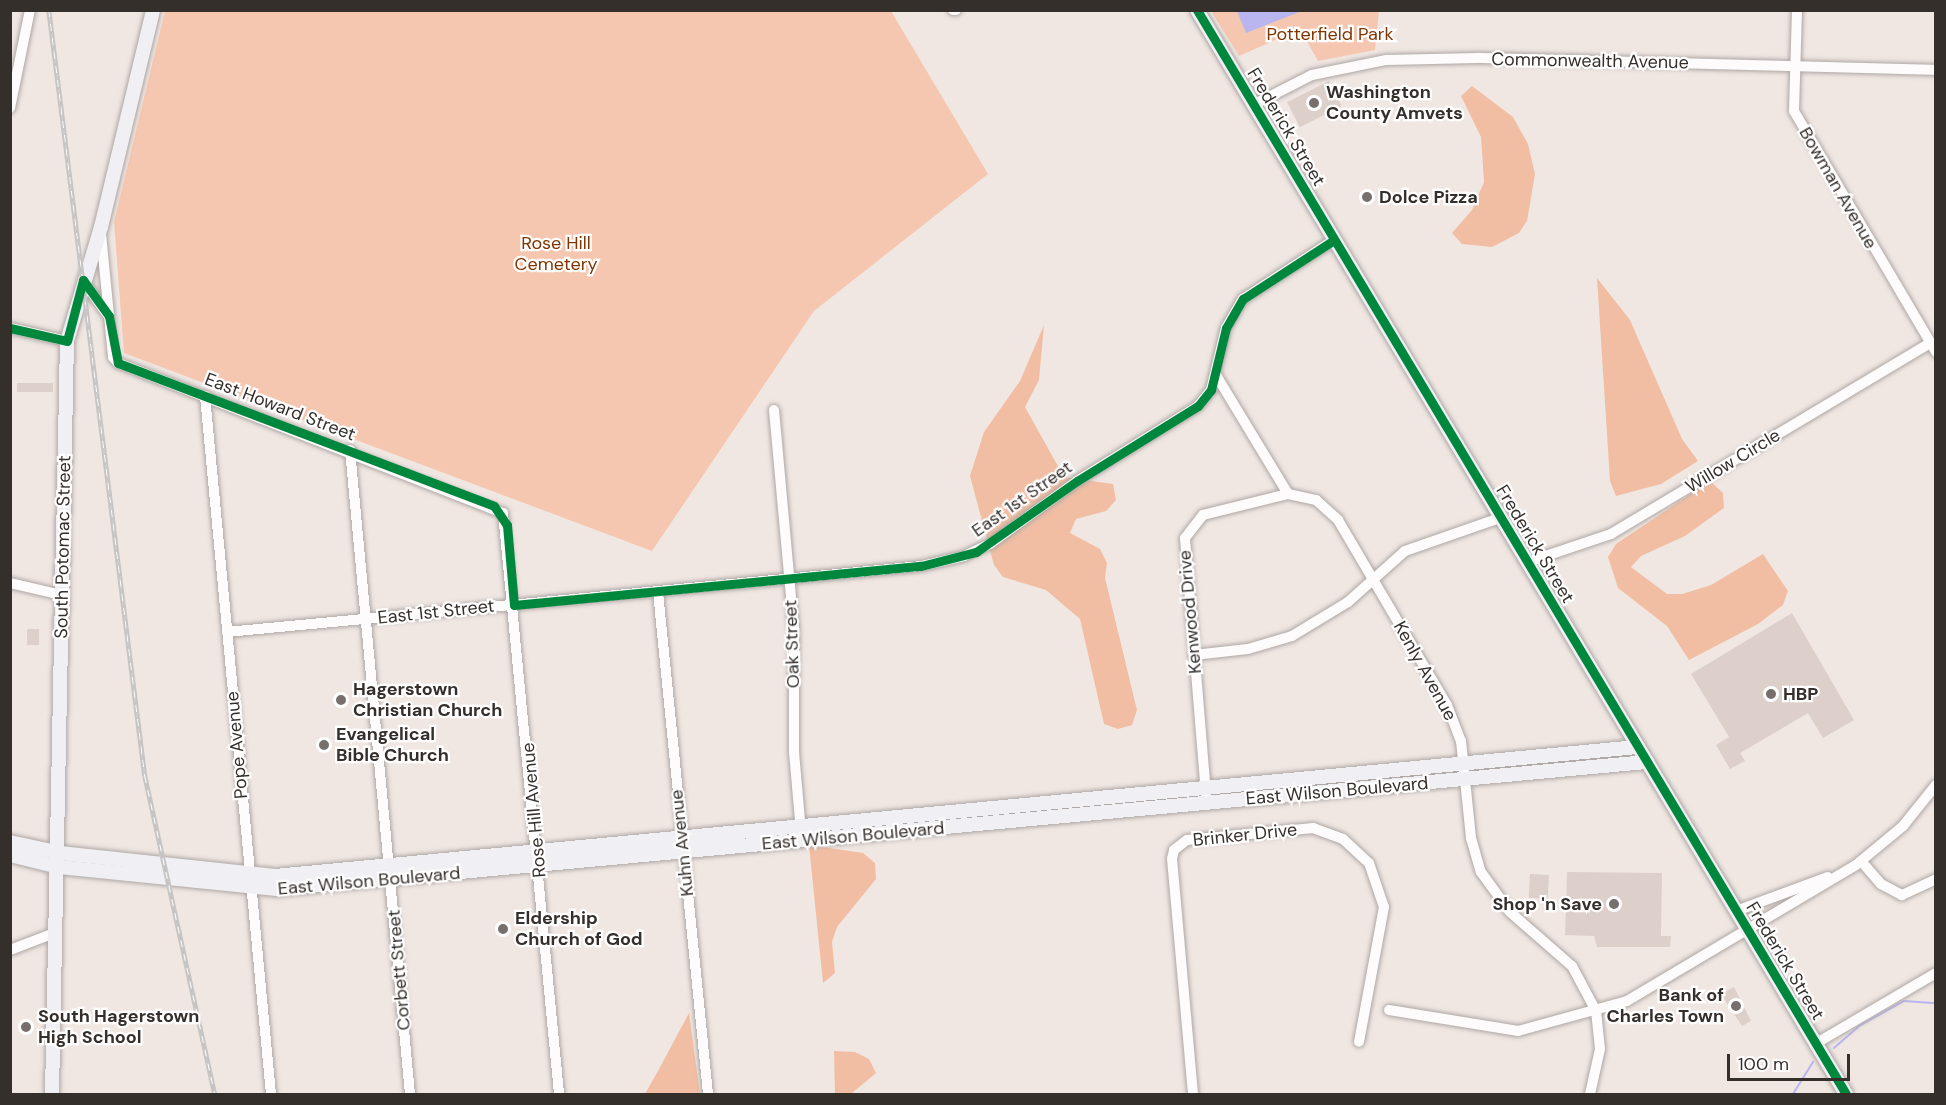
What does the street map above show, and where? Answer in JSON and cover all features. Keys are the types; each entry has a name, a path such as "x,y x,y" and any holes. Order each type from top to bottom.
{"main road":[{"name":"South Potomac Street","path":"52,1095 59,860 67,342 83,280 101,227 153,10"},
{"name":"Frederick Street","path":"1197,10 1846,1095"},
{"name":"East Wilson Boulevard","path":"250,883 389,865 539,857 682,844 800,826 1638,747"},
{"path":"1540,772 1543,763 1581,760 1589,751"},
{"name":"East Wilson Boulevard","path":"682,844 802,842 1647,762"},
{"path":"10,842 59,860"},
{"path":"10,855 59,860"},
{"name":"East Wilson Boulevard","path":"59,860 250,883 390,880 539,857"}],"street":[{"path":"10,108 14,74 30,10"},
{"name":"Bowman Avenue","path":"1797,10 1792,66 1794,111 1803,130 1933,347"},
{"name":"Commonwealth Avenue","path":"1253,105 1312,75 1386,60 1935,70"},
{"name":"East Howard Street","path":"101,227 115,361 494,506 507,525"},
{"name":"East 1st Street","path":"227,632 921,566 976,552 1077,481 1198,406 1216,375 1226,328 1243,299 1334,240"},
{"name":"East Howard Street","path":"83,280 109,316"},
{"path":"10,328 67,342"},
{"name":"Willow Circle","path":"1528,562 1611,534 1933,347"},
{"path":"1216,375 1288,494"},
{"name":"Pope Avenue","path":"205,396 271,1095"},
{"name":"Oak Street","path":"774,410 789,578 802,842"},
{"name":"Corbett Street","path":"350,450 410,1095"},
{"name":"Kenly Avenue","path":"1288,494 1326,507 1373,578 1447,705 1464,763 1471,838 1482,873 1510,912 1572,966 1596,1011 1600,1049 1590,1095"},
{"name":"Kenwood Drive","path":"1207,803 1184,550 1189,528 1203,515 1288,494"},
{"path":"1194,655 1248,649 1292,636 1329,616 1373,578 1418,544 1500,518"},
{"name":"Rose Hill Avenue","path":"507,525 560,1095"},
{"path":"10,583 62,595"},
{"name":"Kuhn Avenue","path":"658,592 708,1095"},
{"path":"1389,1010 1518,1031 1596,1011 1653,989 1859,863 1903,826 1935,785"},
{"name":"Brinker Drive","path":"1193,1095 1172,859 1174,850 1187,840 1313,828 1343,839 1369,863 1384,907 1359,1042"},
{"path":"1736,911 1859,863"},
{"path":"1859,863 1881,884 1902,895 1935,879"},
{"path":"10,950 57,932"},
{"path":"1815,1044 1935,972"}],"green space":[{"name":"Rose Hill Cemetery","path":"165,11 891,11 988,174 814,311 652,551 124,353 114,222"},
{"name":"Potterfield Park","path":"1211,11 1379,11 1375,50 1318,61 1300,29 1239,56"}],"shaded area":[{"path":"1237,11 1302,11 1246,33"},
{"path":"1472,86 1513,117 1528,144 1535,174 1527,221 1519,233 1492,247 1462,244 1452,233 1472,210 1484,182 1481,137 1461,96"},
{"path":"1597,278 1630,320 1682,439 1698,461 1661,484 1616,496 1610,481"},
{"path":"1044,325 1039,380 1025,407 1064,477 1113,484 1116,500 1106,511 1076,519 1070,533 1100,549 1107,563 1105,578 1137,710 1132,725 1118,729 1104,724 1080,619 1046,590 1003,577 994,565 970,476 984,432 1020,381"},
{"path":"1710,481 1723,493 1724,508 1685,536 1641,556 1631,567 1667,594 1682,594 1711,585 1763,554 1788,591 1783,605 1758,624 1689,660 1667,626 1618,588 1608,557 1616,544"},
{"path":"809,845 863,853 875,863 876,879 837,927 832,942 835,973 823,983"},
{"path":"689,1013 700,1094 645,1094 658,1071"},
{"path":"834,1051 855,1052 869,1059 876,1073 851,1094 835,1094"}],"building":[{"name":"Washington County Amvets","path":"1329,81 1342,106 1300,127 1287,102"},
{"path":"17,383 53,383 53,392 17,392"},
{"name":"HBP","path":"1792,613 1854,720 1823,738 1808,713 1740,753 1745,761 1730,769 1716,745 1729,737 1691,674"},
{"path":"27,629 39,629 39,645 27,645"},
{"name":"Shop 'n Save","path":"1567,872 1662,873 1661,936 1671,936 1670,947 1597,947 1594,936 1565,935"},
{"path":"1530,874 1549,875 1548,899 1529,898"},
{"name":"Bank of Charles Town","path":"1734,987 1751,1021 1742,1026 1721,994"}],"waterway":[{"path":"1834,1048 1859,1026 1904,1001 1936,1003"},
{"path":"1793,1094 1813,1062"}],"railway":[{"path":"49,10 145,776 215,1094"}],"cycle path":[{"path":"1197,10 1846,1094"},
{"path":"10,328 67,341 83,280 109,316 118,363 494,506 507,525 514,605 921,566 976,552 1077,481 1198,406 1211,390 1226,328 1243,299 1334,240"}],"place":[{"name":"Washington County Amvets","path":"1314,103"},
{"name":"Dolce Pizza","path":"1367,197"},
{"name":"HBP","path":"1771,694"},
{"name":"Hagerstown Christian Church","path":"341,700"},
{"name":"Evangelical Bible Church","path":"324,745"},
{"name":"Shop 'n Save","path":"1614,904"},
{"name":"Eldership Church of God","path":"503,929"},
{"name":"Bank of Charles Town","path":"1736,1006"},
{"name":"South Hagerstown High School","path":"26,1027"}]}
